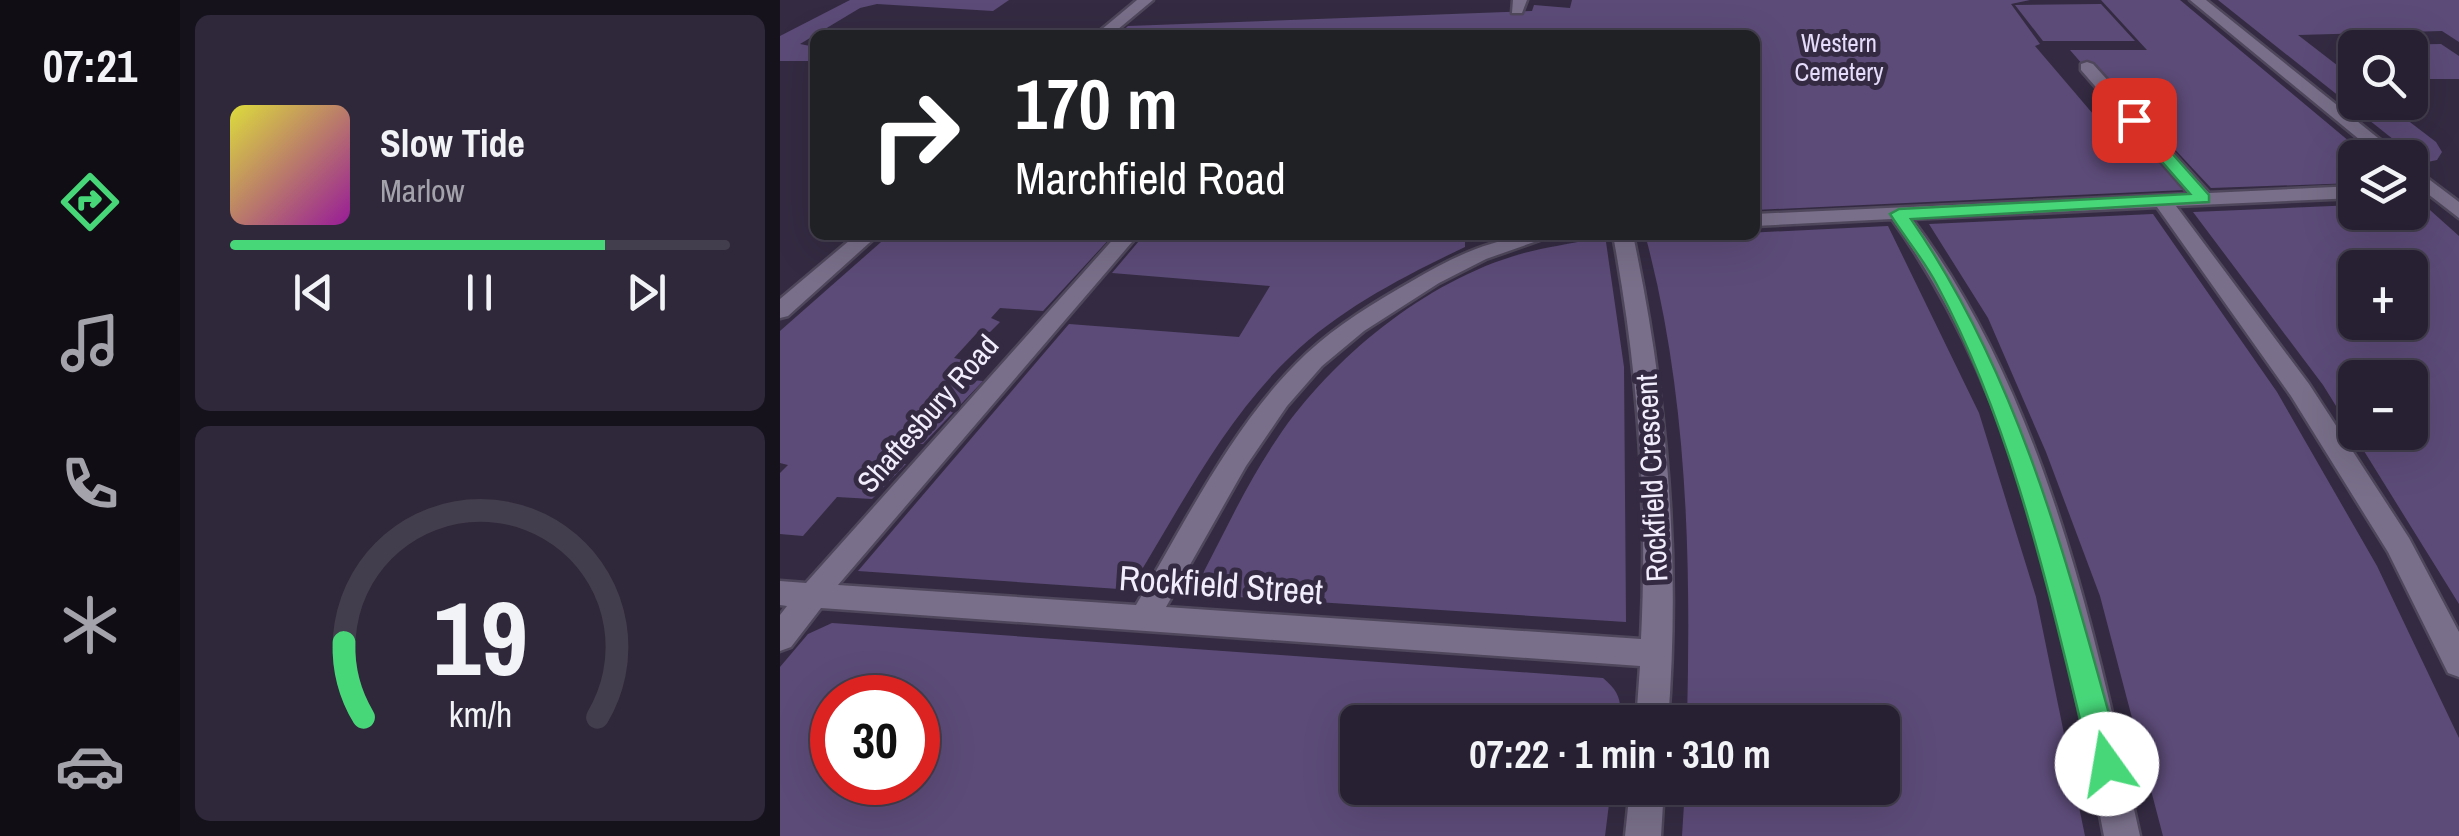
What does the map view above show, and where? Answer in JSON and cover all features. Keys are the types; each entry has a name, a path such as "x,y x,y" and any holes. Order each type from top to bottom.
{"street":[{"path":"1108,30 1146,0"},
{"path":"2198,0 2372,140"},
{"path":"2087,67 2203,198"},
{"path":"2428,186 2459,212"},
{"path":"2428,189 2432,189"},
{"path":"1760,220 2338,193"},
{"path":"2163,202 2300,390 2399,546 2459,663"},
{"path":"1899,214 1946,283 1995,389 2048,540 2100,729 2122,836"},
{"path":"780,311 862,240"},
{"name":"Shaftesbury Road","path":"780,638 1124,240"},
{"name":"Rockfield Crescent","path":"1625,240 1651,390 1657,654 1653,705"},
{"path":"1146,617 1250,439 1303,370 1373,314 1480,243"},
{"name":"Rockfield Street","path":"780,593 1657,654"},
{"path":"1642,836 1645,805"}],"green space":[{"path":"850,0 1009,0 993,11 877,4 860,8 823,30 810,30 810,38 800,44 810,46 810,61 780,61 780,36"},
{"name":"Western Cemetery","path":"1572,0 2030,0 2011,4 2040,44 2035,46 2117,142 2141,142 2185,190 1760,210 1760,30 1124,30 1128,26 1532,11 1534,5 1570,8"},
{"path":"2101,0 2180,0 2348,140 2338,140 2338,184 2211,188 2096,65 2083,65 2070,50 2147,50"},
{"path":"2218,0 2459,0 2459,42 2442,31 2428,30 2338,30 2338,34 2298,35 2338,66 2338,95"},
{"path":"2101,4 2135,41 2043,41 2015,5"},
{"path":"2428,44 2441,44 2459,56 2459,79 2428,79"},
{"path":"2369,120 2407,120 2436,142 2442,152 2437,160 2428,162 2428,140 2394,140"},
{"path":"2338,206 2338,230 2428,230 2428,208 2459,236 2459,604 2363,450 2428,450 2428,360 2338,360 2338,409 2193,212"},
{"path":"2153,214 2277,392 2377,566 2459,738 2459,836 2163,836 2100,596 2046,452 1988,318 1929,224"},
{"path":"1888,226 1979,413 2036,597 2085,836 1682,836 1684,805 1900,805 1900,705 1687,705 1684,478 1671,358 1646,240 1760,240 1760,232"},
{"path":"883,240 1108,240 1043,311 1000,308 991,318 1000,322 990,332 976,334 954,358 963,360 948,378 983,381 923,444 901,443 884,461 906,464 872,499 837,497 803,536 780,534 780,473 788,465 780,463 780,331"},
{"path":"1140,240 1465,242 1465,247 1352,309 1291,356 1225,435 1135,581 1119,589 858,571 1069,324 1239,337 1270,286 1112,273"},
{"path":"1587,240 1606,242 1624,367 1626,622 1192,594 1265,457 1325,379 1385,325 1418,302 1488,265"},
{"path":"832,623 1603,678 1613,688 1620,705 1340,705 1340,805 1609,805 1605,836 780,836 780,667 808,634"}],"route":[{"path":"2107,764 2048,540 1995,389 1946,283 1899,214 2203,198 2134,120"}]}
